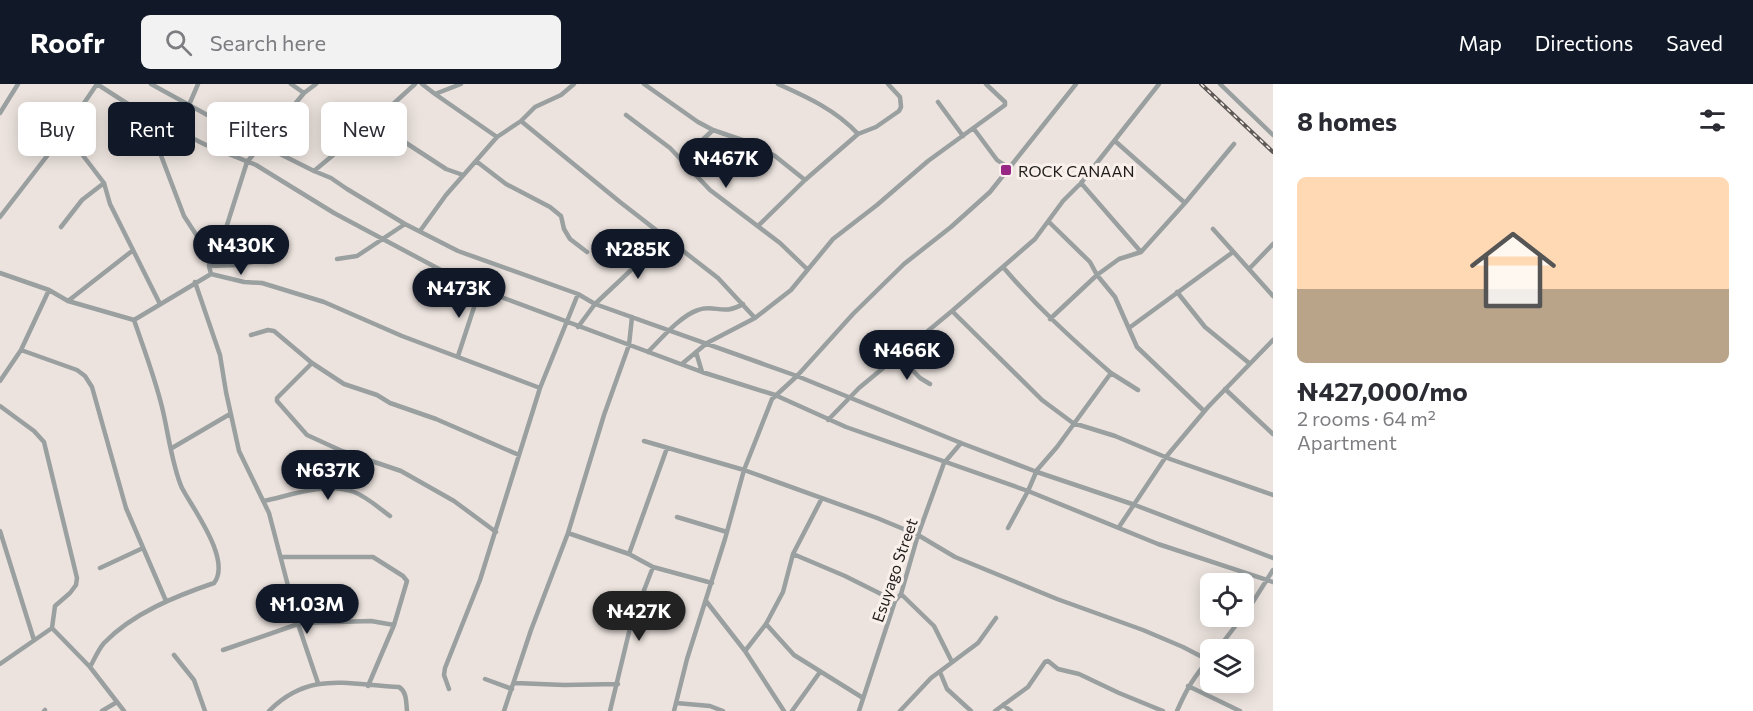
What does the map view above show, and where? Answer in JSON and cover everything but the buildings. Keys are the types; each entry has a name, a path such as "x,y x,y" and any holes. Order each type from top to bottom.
{"street":[{"path":"0,113 18,84"},
{"path":"85,102 97,84 125,102"},
{"path":"151,84 184,102"},
{"path":"190,102 198,84"},
{"path":"291,84 304,93"},
{"path":"296,102 316,84"},
{"path":"395,102 415,84"},
{"path":"422,84 497,137"},
{"path":"435,94 461,84"},
{"path":"420,231 463,175 497,137 535,107 561,95 574,84"},
{"path":"644,84 713,130 766,151 784,162 805,180"},
{"path":"778,84 824,106 846,121 858,134"},
{"path":"758,226 805,180 858,134 876,127 899,111 900,97 888,84"},
{"path":"683,363 707,343 755,318 791,290 833,239 928,161 1005,105 1005,102 986,84"},
{"path":"674,711 687,659 712,583 744,470 775,395 797,376 853,314 904,264 951,227 990,192 1076,84"},
{"path":"828,420 849,396 952,311 1035,238 1063,201 1081,183 1138,107 1159,84"},
{"path":"1220,84 1273,135"},
{"path":"938,102 963,136"},
{"path":"626,115 682,159 717,196 780,243 807,269"},
{"path":"521,120 665,238 718,278 755,318"},
{"path":"974,129 998,160 1010,168"},
{"path":"682,159 713,130"},
{"path":"195,140 262,168 382,240 480,289 702,372 775,395 828,420 1028,491 1158,544 1273,582"},
{"path":"1114,141 1185,203"},
{"path":"407,144 446,169 463,175"},
{"path":"1050,319 1097,275 1119,259 1140,252 1234,144"},
{"path":"0,217 46,156"},
{"path":"83,156 104,183 110,204 160,304"},
{"path":"161,156 184,216 210,256"},
{"path":"211,274 210,256 227,225 247,162 251,156"},
{"path":"284,156 331,178 405,224 468,255 578,294 595,304 797,376 961,443 1037,472 1135,505 1273,558"},
{"path":"314,171 332,156"},
{"path":"476,161 506,184 550,207 561,216 564,229 570,239 587,252"},
{"path":"61,227 82,200 104,183"},
{"path":"1081,183 1140,252"},
{"path":"1049,222 1089,262 1115,297 1132,339 1143,354 1204,411"},
{"path":"337,259 357,256 405,224"},
{"path":"1213,229 1273,296"},
{"path":"578,327 595,304 665,238"},
{"path":"1249,269 1273,243"},
{"path":"68,301 132,251"},
{"path":"1129,328 1233,252"},
{"path":"209,266 239,265 257,261 273,262"},
{"path":"1003,267 1050,319 1112,373 1138,390"},
{"path":"0,273 49,290 68,301 134,320 211,274 244,282 262,283 324,302 402,336 540,388"},
{"path":"195,282 220,355 230,414 241,459 264,501 298,624 318,683"},
{"path":"458,356 480,289"},
{"path":"0,381 21,350 49,290"},
{"path":"1177,292 1205,327 1249,363"},
{"path":"449,690 444,675 445,668 480,580 540,388 578,294"},
{"path":"648,352 670,329 697,310 707,308 727,310 743,304"},
{"path":"952,311 1042,400 1073,423 1115,436 1165,458 1273,495"},
{"path":"504,711 528,638 568,533 604,415 629,345 632,317"},
{"path":"90,667 104,644 140,615 166,601 214,583 220,571 211,538 178,478 158,389 134,320"},
{"path":"251,335 268,330 274,331 312,363 344,384 436,418 519,455"},
{"path":"1119,527 1165,458 1204,411 1273,340"},
{"path":"21,350 77,370 85,376 92,387 126,508 166,601"},
{"path":"696,352 702,372"},
{"path":"899,356 920,378 930,384"},
{"path":"312,363 277,401 307,435 320,442 400,471 454,501 496,532"},
{"path":"1008,528 1037,472 1112,373"},
{"path":"1225,389 1273,434"},
{"path":"0,406 34,431 44,442 77,578 75,585 55,606 52,628 0,664"},
{"path":"1198,407 1208,407"},
{"path":"172,448 230,414"},
{"path":"644,441 744,470 822,498 918,535 955,557 1057,599 1143,630 1200,655"},
{"name":"Esuyago Street","path":"859,711 894,601 900,594 944,463 961,443"},
{"path":"629,554 667,448"},
{"path":"346,490 364,459"},
{"path":"264,501 317,489 346,490 356,493 390,516"},
{"path":"745,651 766,624 783,592 793,554 822,498"},
{"path":"677,518 726,532"},
{"path":"0,531 34,640"},
{"path":"568,533 629,554 653,567 712,583"},
{"path":"100,568 143,548"},
{"path":"793,554 845,576 894,601"},
{"path":"281,557 376,558 407,581 394,625 368,686"},
{"path":"610,711 631,624 653,567"},
{"path":"1254,599 1273,570"},
{"path":"900,594 934,626 952,662"},
{"path":"706,601 745,651 784,711"},
{"path":"900,711 927,681 978,644 996,618"},
{"path":"223,650 298,624 371,621 394,625"},
{"path":"766,624 794,655 863,699"},
{"path":"1225,639 1235,627"},
{"path":"52,628 90,667 124,711"},
{"path":"174,655 194,680 205,711"},
{"path":"995,711 1029,687 1045,662 1048,661 1059,669 1079,674 1163,711"},
{"path":"1177,711 1188,686 1200,669"},
{"path":"792,711 820,672"},
{"path":"940,672 947,689 971,711"},
{"path":"486,679 512,689"},
{"path":"269,711 296,691 318,683 399,687 405,694 407,711"},
{"path":"514,683 618,684"},
{"path":"1188,686 1240,711"},
{"path":"102,711 117,702"},
{"path":"676,703 711,706 723,711"},
{"path":"1003,705 1011,711"}],"railway":[{"path":"1201,84 1273,152"}],"place":[{"name":"ROCK CANAAN","path":"1006,170"}]}
